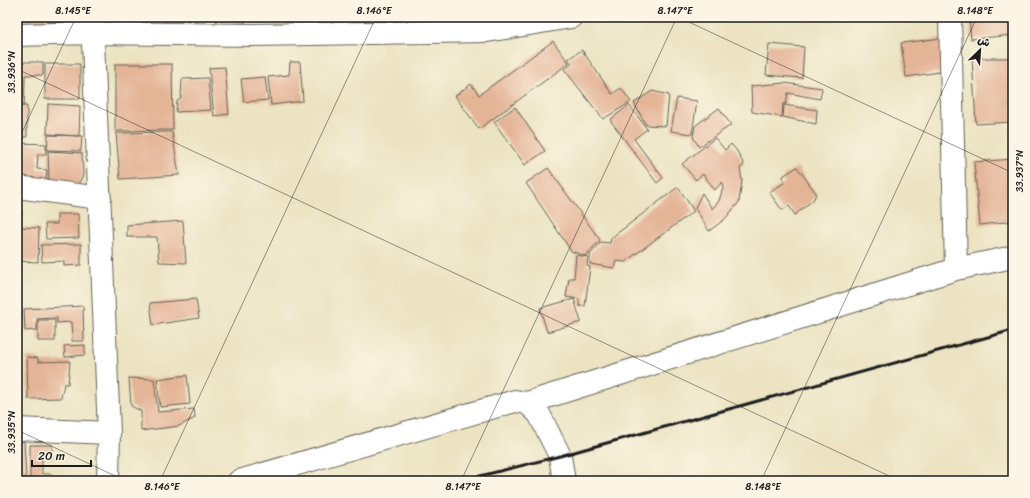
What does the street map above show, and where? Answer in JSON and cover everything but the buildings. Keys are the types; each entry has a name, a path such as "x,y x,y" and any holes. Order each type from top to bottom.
{"street":[{"path":"17,35 92,25 487,30 512,28 571,17"},
{"path":"950,17 956,269"},
{"path":"92,25 109,433 108,481"},
{"path":"17,187 100,198"},
{"path":"526,403 956,269 1013,257"},
{"path":"239,481 509,402 522,401 539,414 560,456 564,481"},
{"path":"17,429 109,433"}],"railway":[{"path":"460,481 560,456 1013,330"}]}
